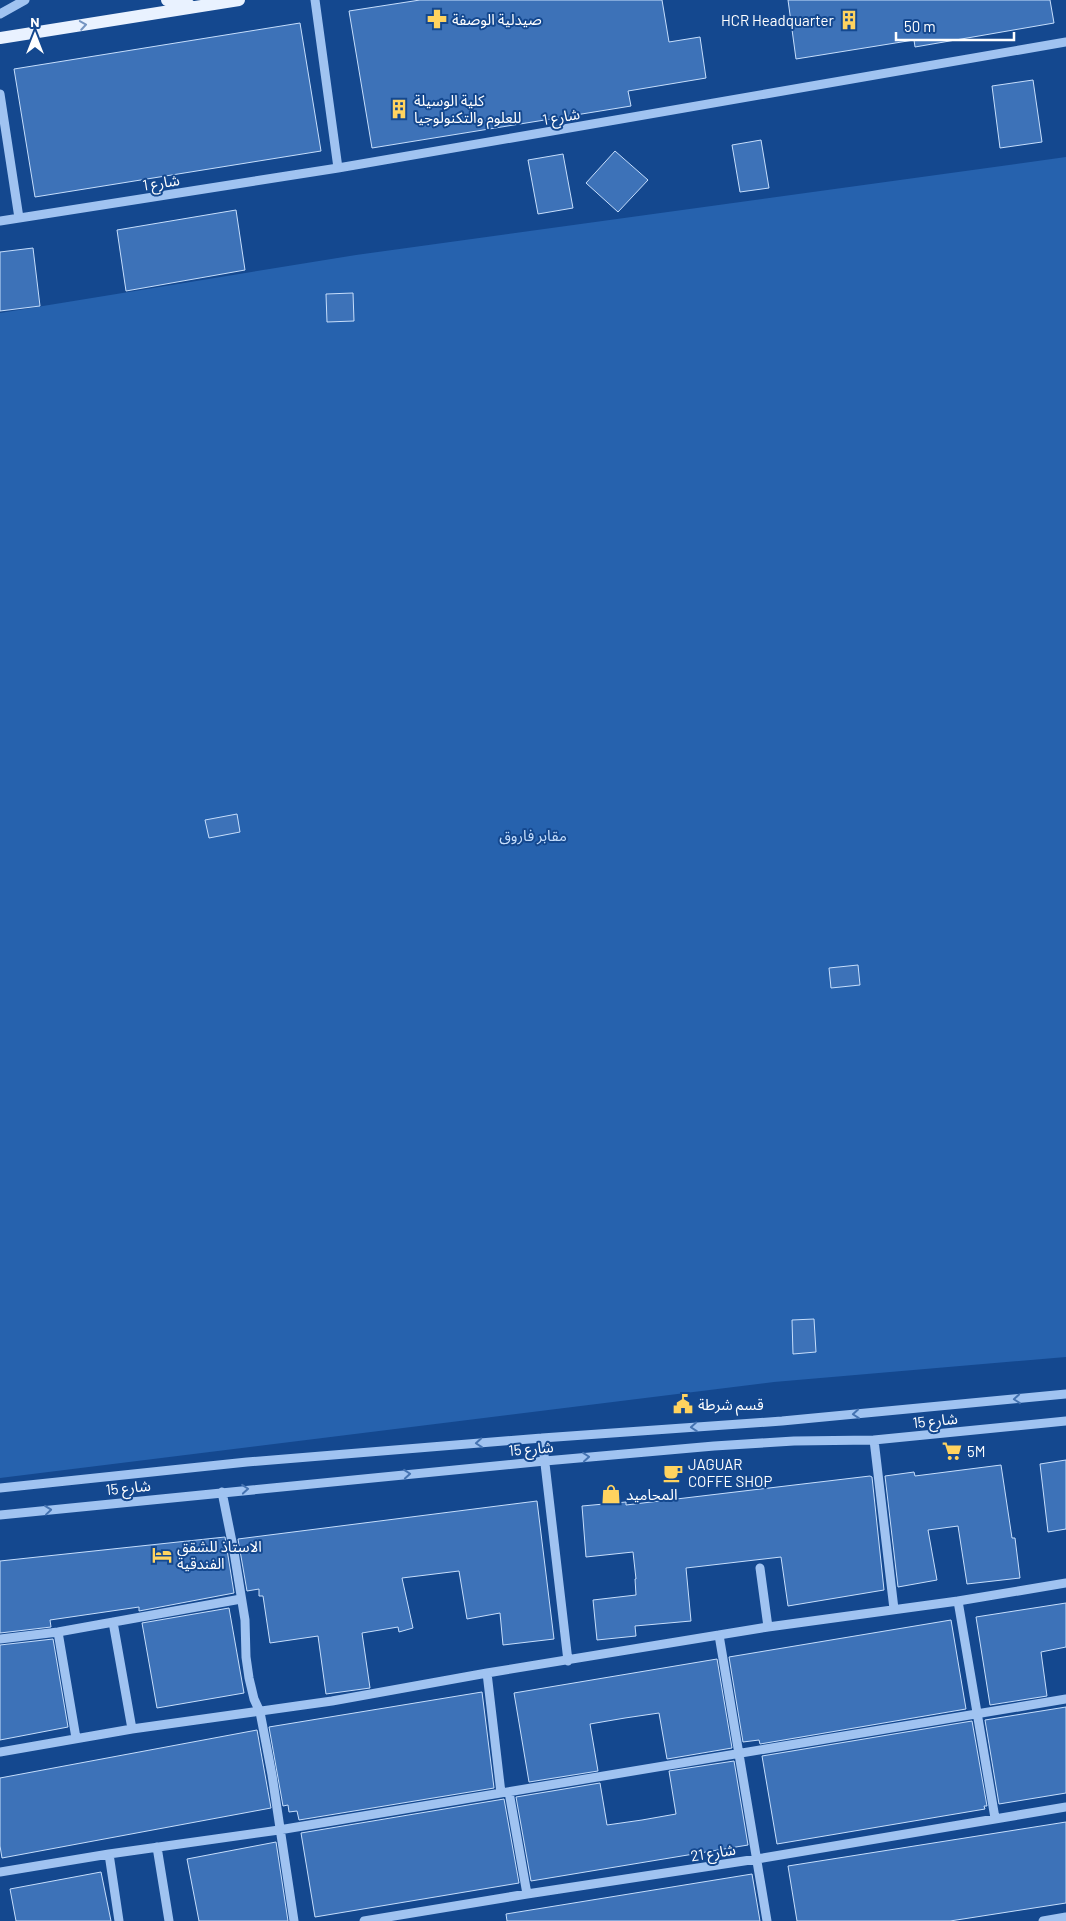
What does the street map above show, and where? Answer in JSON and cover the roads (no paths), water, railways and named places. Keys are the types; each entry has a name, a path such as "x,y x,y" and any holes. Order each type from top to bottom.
{"main road":[{"path":"167,0 183,4 210,5"},
{"path":"0,38 239,0"}],"street":[{"path":"0,14 25,0"},
{"path":"315,0 338,168"},
{"name":"شارع 1","path":"0,221 338,168 1066,42"},
{"path":"0,94 20,218"},
{"name":"شارع 15","path":"0,1488 247,1462 782,1421 1066,1394"},
{"name":"شارع 15","path":"0,1515 222,1492 714,1446 794,1441 874,1440 1066,1421"},
{"path":"542,1438 568,1661"},
{"path":"874,1440 894,1609"},
{"path":"222,1492 241,1599 249,1678 254,1699 260,1712 278,1810 279,1830 294,1921"},
{"path":"760,1568 768,1627"},
{"path":"0,1752 132,1728 332,1702 486,1673 768,1627 958,1601 1066,1583"},
{"path":"0,1640 58,1632 241,1599"},
{"path":"958,1601 995,1818"},
{"path":"113,1622 132,1728"},
{"path":"58,1632 76,1738"},
{"path":"719,1635 767,1921"},
{"path":"486,1673 505,1792 528,1894"},
{"path":"0,1872 109,1854 279,1830 1066,1699"},
{"name":"شارع 21","path":"364,1921 757,1859 1066,1807"},
{"path":"157,1847 169,1921"},
{"path":"109,1854 119,1921"},
{"path":"1043,1921 1066,1917"}],"place":[{"name":"صيدلية الوصفة","path":"437,19"},
{"name":"HCR Headquarter","path":"849,20"},
{"name":"كلية الوسيلة للعلوم والتكنولوجيا","path":"399,109"},
{"name":"قسم شرطة","path":"683,1404"},
{"name":"5M","path":"952,1451"},
{"name":"JAGUAR COFFE SHOP","path":"673,1473"},
{"name":"المحاميد","path":"611,1494"},
{"name":"الاستاذ للشقق الفندقية","path":"162,1555"}],"park label":[{"name":"مقابر فاروق","path":"533,835"}]}
